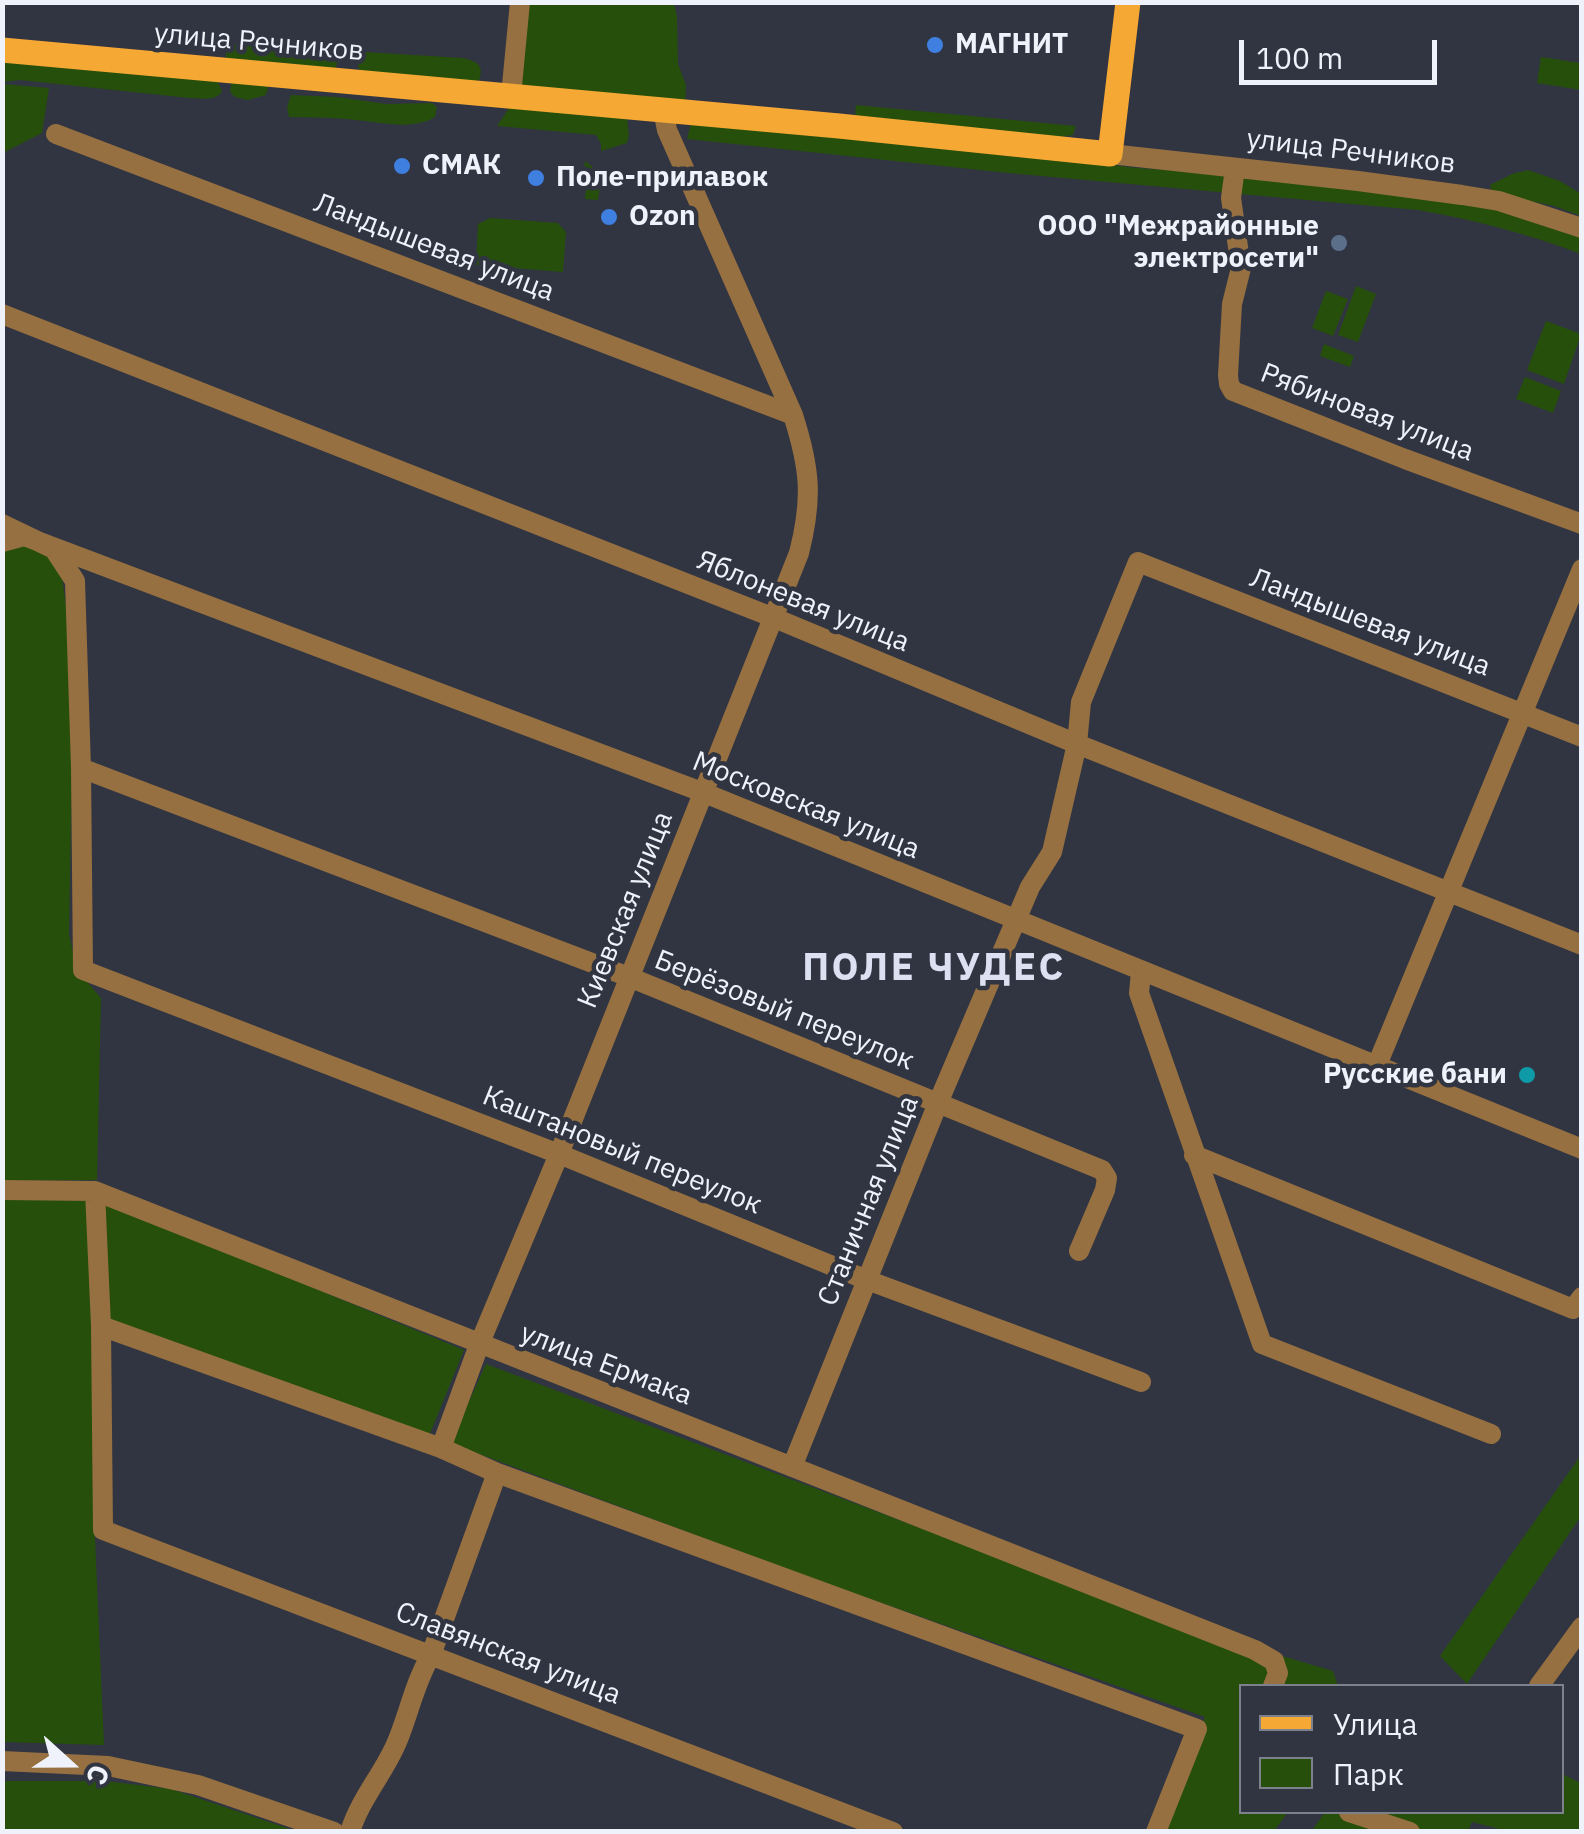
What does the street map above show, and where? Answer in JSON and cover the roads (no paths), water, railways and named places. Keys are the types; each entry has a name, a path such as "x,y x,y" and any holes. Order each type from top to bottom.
{"main road":[{"path":"1110,154 1128,2"},
{"name":"улица Речников","path":"2,50 1110,154"}],"street":[{"path":"511,96 520,2"},
{"name":"Киевская улица","path":"440,1448 806,525 806,456 793,415 667,130 664,110"},
{"name":"Ландышевая улица","path":"56,134 793,415"},
{"name":"улица Речников","path":"1110,154 1358,180 1486,199 1582,228"},
{"name":"Рябиновая улица","path":"1235,168 1231,198 1241,268 1230,316 1228,376 1233,391 1582,524"},
{"name":"Яблоневая улица","path":"2,314 772,618 1582,945"},
{"path":"2,524 54,549 75,581 81,768"},
{"path":"2,542 24,536"},
{"name":"Московская улица","path":"24,536 702,792 1582,1149"},
{"name":"Ландышевая улица","path":"1138,562 1582,737"},
{"name":"Станичная улица","path":"792,1467 938,1103 1030,887 1052,852 1077,744 1081,702 1138,562"},
{"path":"1378,1065 1582,569"},
{"name":"Каштановый переулок","path":"81,768 82,970 559,1154 867,1280 1140,1382"},
{"name":"Берёзовый переулок","path":"81,768 628,977 1102,1170 1107,1178 1105,1190 1078,1250"},
{"path":"1141,972 1140,993 1262,1344 1490,1434"},
{"path":"1194,1155 1577,1303"},
{"name":"улица Ермака","path":"2,1190 95,1191 1255,1650 1274,1661 1278,1673 1275,1684"},
{"path":"95,1191 101,1326 1197,1729 1156,1832"},
{"name":"Славянская улица","path":"101,1326 103,1530 894,1832"},
{"path":"350,1832 356,1812 396,1744 418,1676 431,1655 497,1473"},
{"path":"1541,1684 1582,1628"},
{"path":"2,1762 108,1766 198,1785 334,1832"},
{"path":"1355,1814 1410,1832"}],"place":[{"name":"МАГНИТ","path":"935,45"},
{"name":"СМАК","path":"402,166"},
{"name":"Поле-прилавок","path":"536,178"},
{"name":"Ozon","path":"609,217"},
{"name":"ООО \"Межрайонные электросети\"","path":"1339,243"},
{"name":"Русские бани","path":"1527,1075"}],"district":[{"name":"ПОЛЕ ЧУДЕС","path":"934,969"}]}
